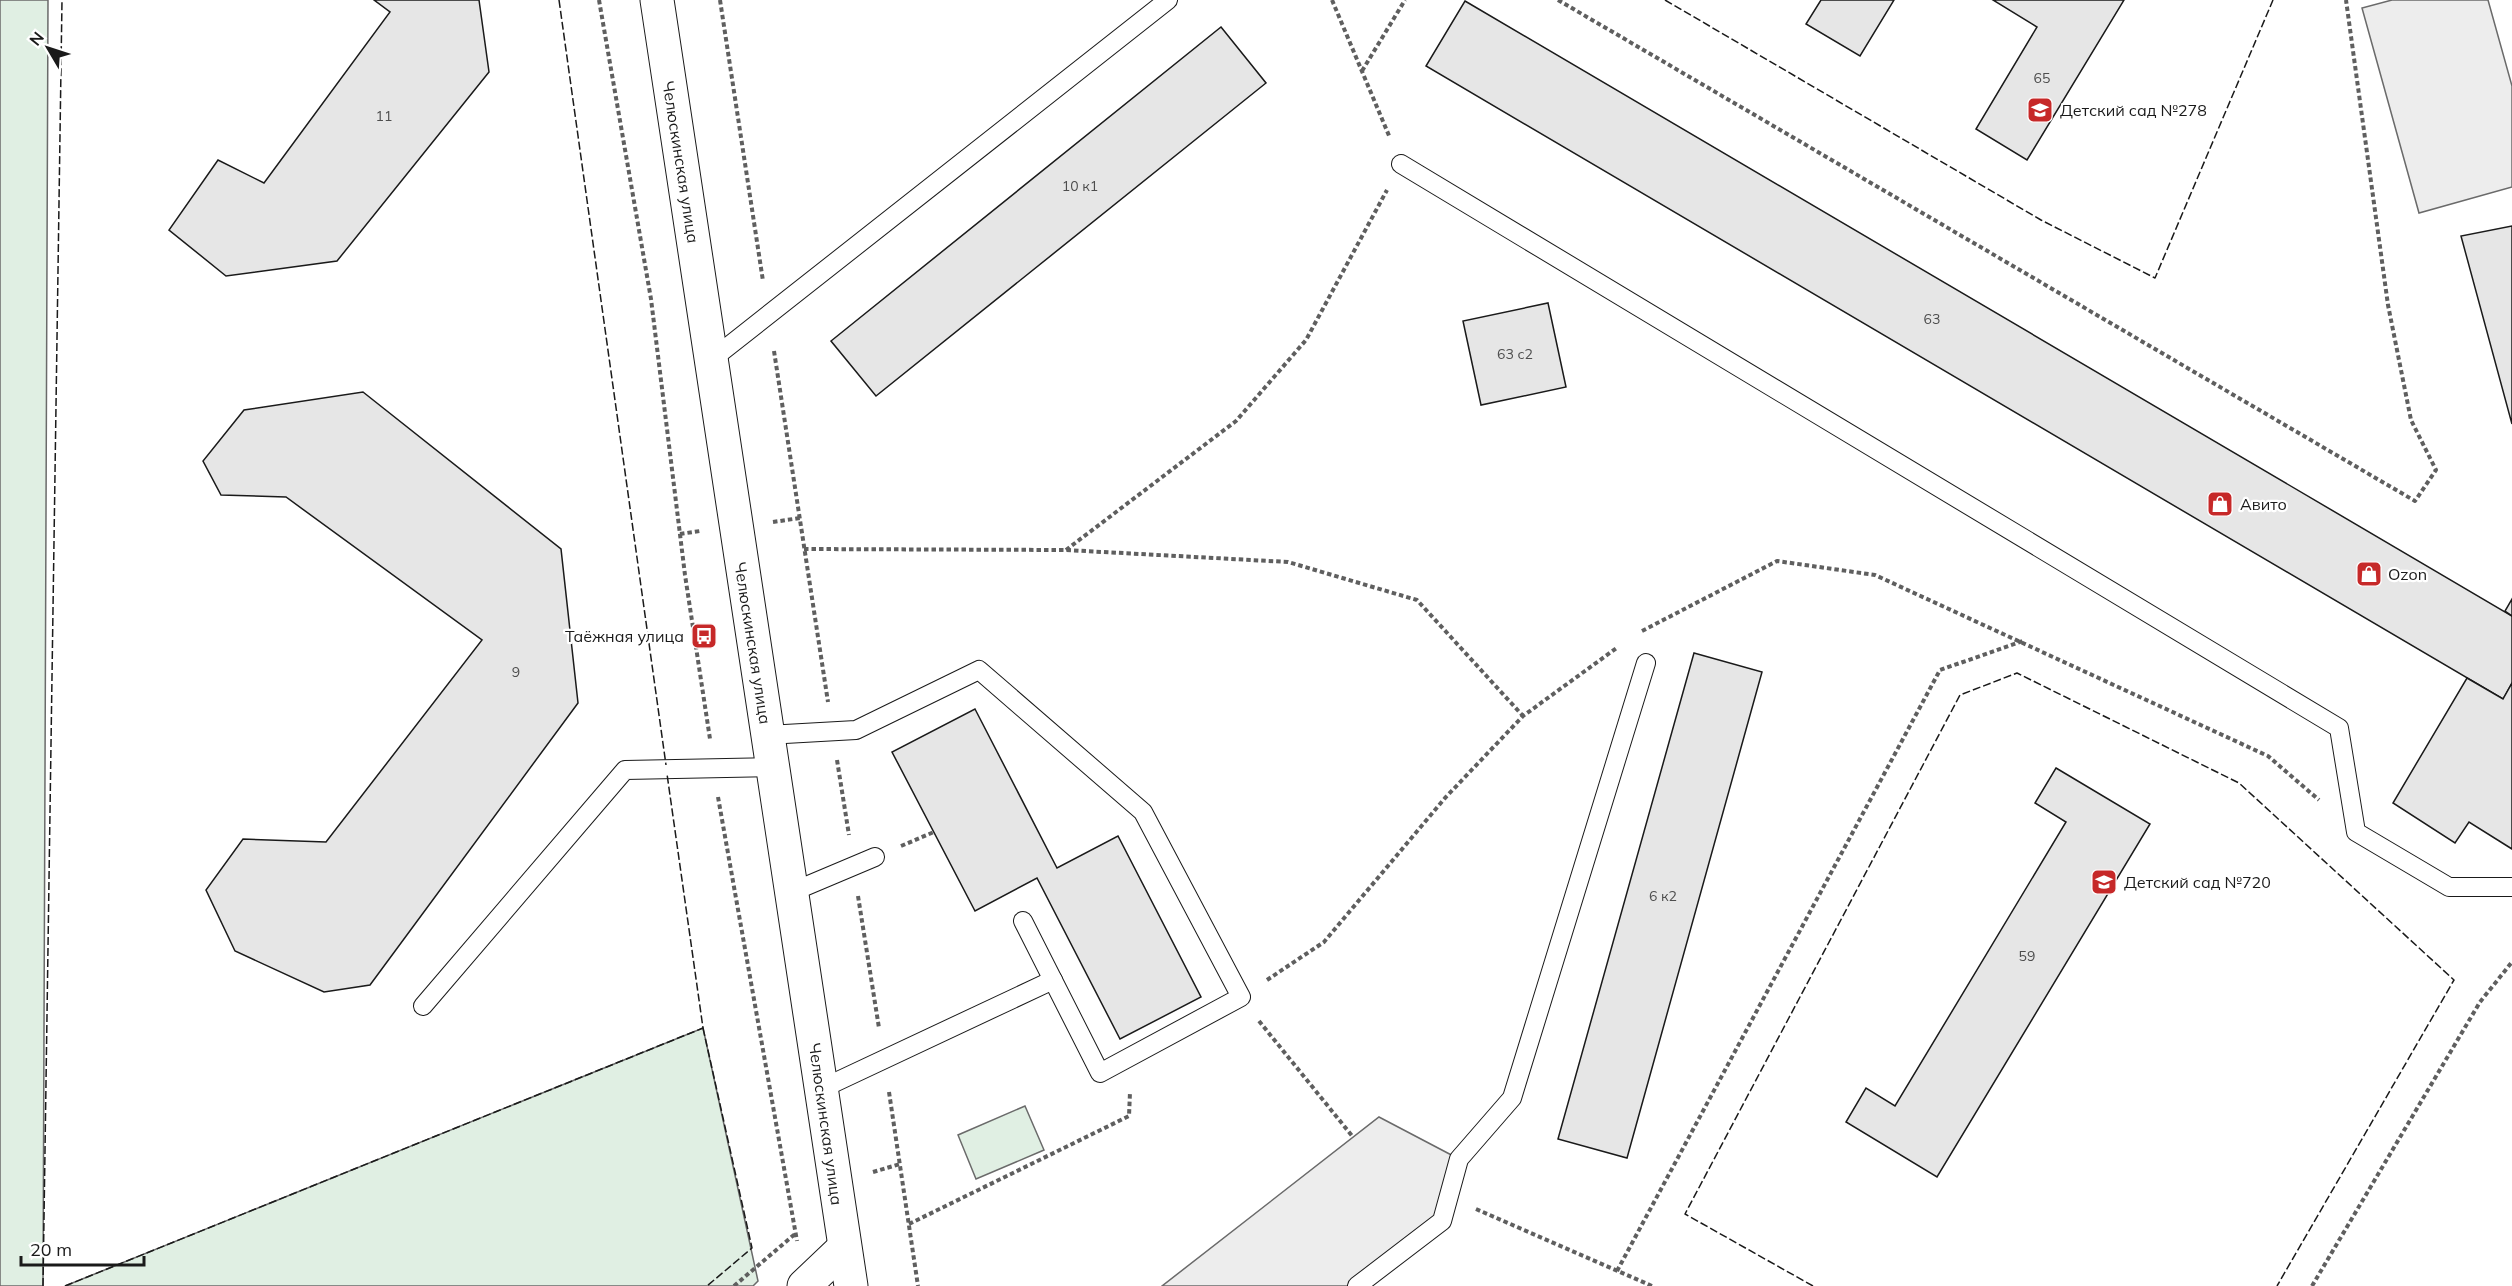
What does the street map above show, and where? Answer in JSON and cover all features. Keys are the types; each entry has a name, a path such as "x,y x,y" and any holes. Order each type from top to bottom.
{"street":[{"name":"Челюскинская улица","path":"657,0 851,1286"},
{"path":"805,1285 844,1248"}],"lane":[{"path":"711,360 1168,0"},
{"path":"1401,164 2339,728 2356,832 2449,886 2512,887"},
{"path":"1357,1286 1442,1221 1459,1159 1512,1098 1646,663"},
{"path":"767,735 856,730 979,670 1143,812 1241,997 1100,1073 1023,921"},
{"path":"423,1006 625,770 772,767"},
{"path":"792,891 875,857"},
{"path":"821,1089 1053,980"}],"path":[{"path":"599,0 651,299 685,575 714,768 805,1285"},
{"path":"720,0 918,1286"},
{"path":"1066,550 1236,421 1306,340 1401,164 1332,0"},
{"path":"1362,72 1405,0"},
{"path":"1558,0 2415,501 2436,470 2411,420 2388,305 2346,0"},
{"path":"804,549 1066,550 1288,562 1417,600 1523,716"},
{"path":"1640,632 1777,561 1875,575 2023,641 2268,756 2356,832"},
{"path":"1617,1270 1940,670 2023,641"},
{"path":"1353,1137 1241,997 1324,942 1445,798 1523,716 1620,646"},
{"path":"2312,1286 2480,1002 2512,962"},
{"path":"909,1224 1129,1116 1131,1056"},
{"path":"1448,1197 1652,1286"},
{"path":"734,1286 795,1234"}],"green space":[{"path":"0,0 48,0 43,1286 0,1286"},
{"path":"703,1028 758,1281 753,1286 65,1286"},
{"path":"1025,1106 1044,1150 976,1179 958,1135"}],"shaded area":[{"path":"2392,0 2488,0 2512,86 2512,187 2419,213 2362,8"},
{"path":"1379,1117 1459,1159 1442,1221 1357,1286 1162,1286"}],"building":[{"path":"374,0 479,0 489,72 337,261 226,276 169,230 218,160 264,183 390,12"},
{"path":"1821,0 1894,0 1860,56 1806,24"},
{"path":"1993,0 2124,0 2027,160 1976,129 2037,27"},
{"path":"1465,1 2512,616 2512,683 2503,699 1426,66"},
{"path":"1221,27 1266,83 876,396 831,341"},
{"path":"2512,226 2512,424 2461,236"},
{"path":"1548,303 1566,387 1481,405 1463,321"},
{"path":"363,392 561,549 578,703 370,985 324,992 235,951 206,890 243,839 326,842 482,640 286,497 221,495 203,461 244,410"},
{"path":"2512,599 2512,616 2505,611"},
{"path":"1694,653 1762,672 1627,1158 1558,1139"},
{"path":"2467,678 2503,699 2512,683 2512,849 2469,822 2455,843 2393,803"},
{"path":"975,709 1057,868 1118,836 1201,997 1120,1039 1037,878 975,911 892,752"},
{"path":"2056,768 2150,824 1937,1177 1846,1122 1866,1088 1895,1106 2066,822 2035,803"}],"fence":[{"path":"43,1286 62,0"},
{"path":"559,0 666,765"},
{"path":"1665,0 2041,220 2155,278 2273,0"},
{"path":"1813,1286 1685,1214 1960,695 2017,673 2239,783 2454,980 2277,1286"},
{"path":"65,1286 703,1028 667,774"},
{"path":"703,1028 752,1248 707,1286"}],"place":[{"name":"Детский сад №278","path":"2040,110"},
{"name":"Авито","path":"2220,504"},
{"name":"Ozon","path":"2369,574"},
{"name":"Таёжная улица","path":"704,636"},
{"name":"Детский сад №720","path":"2104,882"}]}
